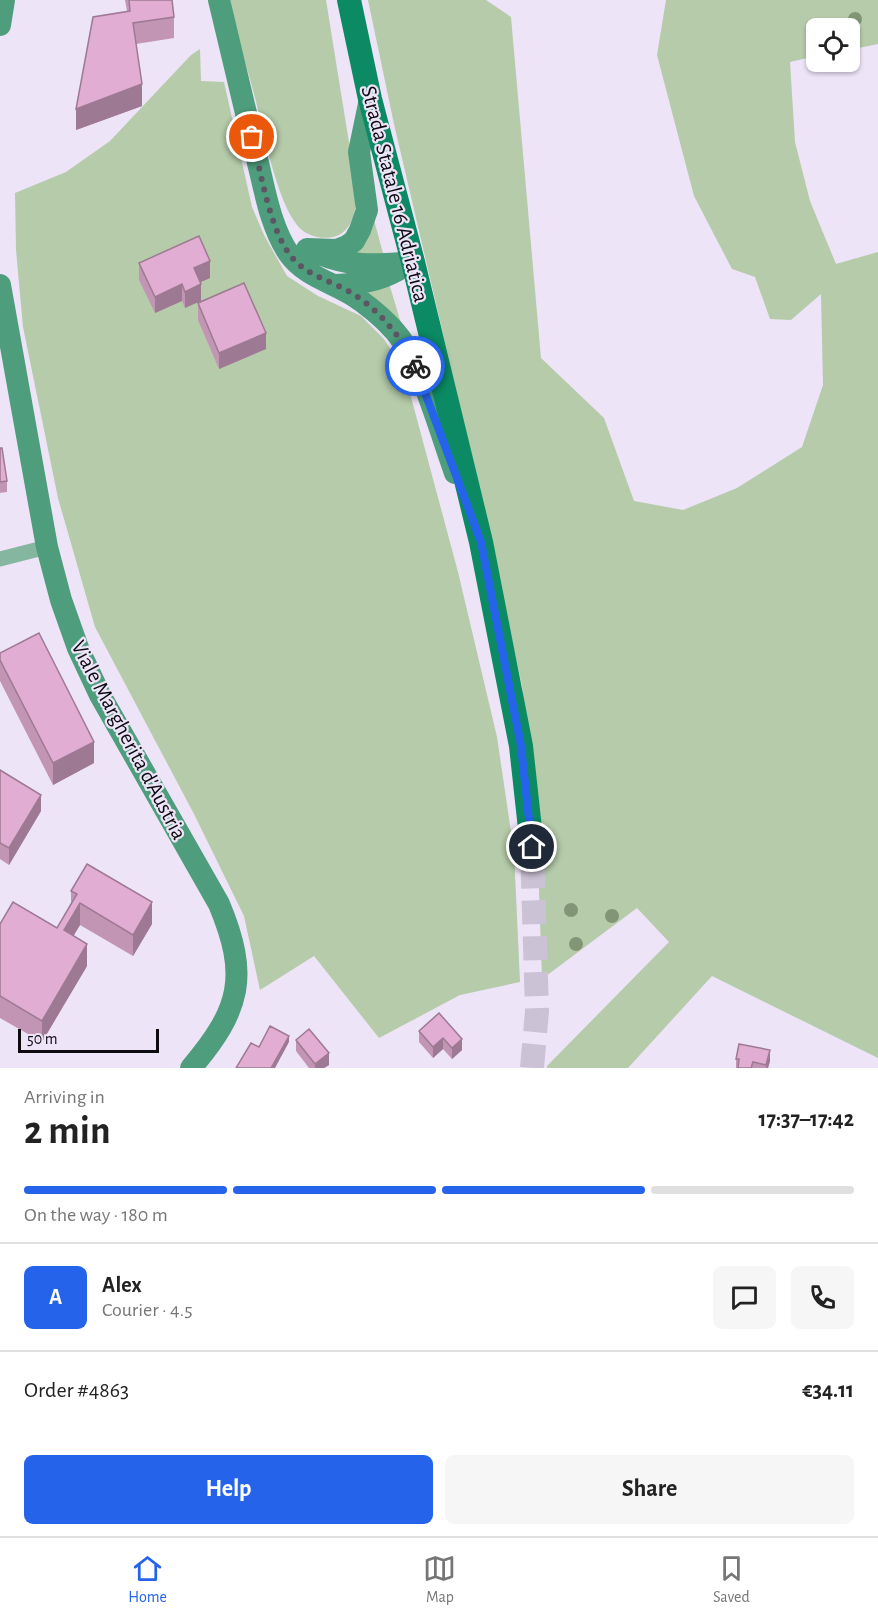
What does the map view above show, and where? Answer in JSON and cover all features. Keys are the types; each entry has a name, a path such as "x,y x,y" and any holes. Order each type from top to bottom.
{"main road":[{"path":"0,25 4,0"},
{"path":"219,0 273,217 286,249 291,257 317,277 361,300 382,318 403,342 420,377 481,542"},
{"name":"Strada Statale 16 Adriatica","path":"349,0 370,99 413,262 481,542 521,746 532,847"},
{"path":"307,249 337,250 354,241 360,230 367,210 359,152 370,99"},
{"path":"273,217 295,242 333,260 355,265 413,262"},
{"path":"336,285 357,284 383,278 413,262"},
{"name":"Viale Margherita d'Austria","path":"0,285 47,547 61,600 78,648 100,695 219,904 230,930 237,959 237,985 230,1011 212,1041 191,1068"},
{"name":"Viale Margherita d'Austria","path":"202,1068 212,1041"}],"street":[{"path":"0,559 47,547"}],"green space":[{"path":"230,0 326,0 356,186 353,218 347,229 337,236 325,238 312,236 297,225 289,213 271,162"},
{"path":"368,0 486,0 511,17 541,358 604,418 634,501 683,510 737,488 802,447 823,385 821,294 791,320 770,319 755,277 732,269 694,196 657,55 666,0 878,0 878,44 860,48 860,18 806,18 806,58 790,62 795,142 810,201 836,264 878,252 878,1058 712,976 628,1068 547,1068 669,942 637,908 542,979 538,861 522,686 485,513 394,124"},
{"path":"200,49 201,81 224,82 252,207 264,235 287,276 318,296 361,316 384,339 404,371 458,572 497,737 514,852 520,982 460,995 379,1038 314,956 260,990 244,916 194,814 95,627 58,498 23,327 16,250 15,193 66,172 110,141 191,55"},
{"path":"373,216 384,257 351,255"},
{"path":"389,283 403,330 360,291"}],"building":[{"path":"129,0 172,0 174,17 133,23 142,84 76,109 93,17 130,11"},
{"path":"199,236 210,261 194,268 201,284 185,292 182,284 155,297 139,263"},
{"path":"244,283 266,333 219,353 198,303"},
{"path":"0,448 2,448 7,481 0,482"},
{"path":"39,633 94,742 53,763 0,660 0,653"},
{"path":"0,770 41,795 9,848 0,843"},
{"path":"87,864 152,902 133,935 80,903 64,930 87,944 42,1021 0,996 0,924 13,902 57,928 77,894 71,891"},
{"path":"439,1013 462,1039 452,1048 443,1038 433,1047 419,1031"},
{"path":"270,1026 289,1036 271,1068 236,1068 251,1043 259,1047"},
{"path":"309,1029 329,1053 315,1064 296,1040"},
{"path":"739,1044 770,1050 766,1065 753,1062 751,1068 738,1068 739,1059 736,1059"}],"tunnel":[{"path":"532,847 537,1011 532,1068"}],"way so far":[{"path":"252,137 269,206 291,257 317,277 361,300 382,318 403,342 415,366"}],"route":[{"path":"415,366 481,542 521,746 532,847"}]}
